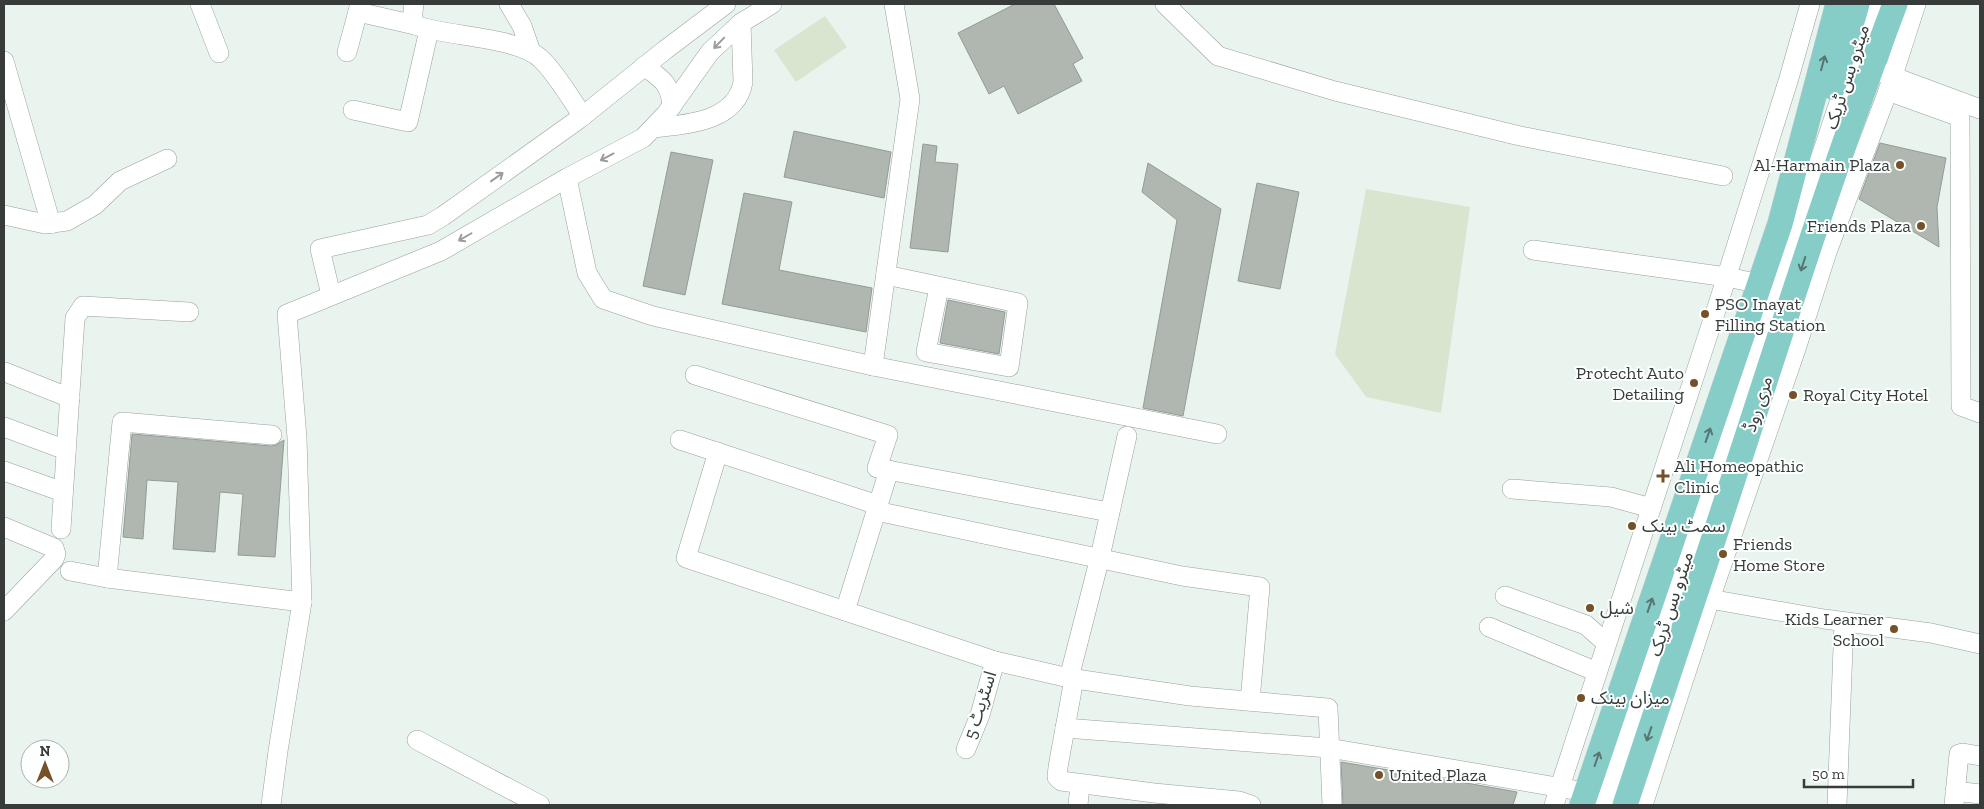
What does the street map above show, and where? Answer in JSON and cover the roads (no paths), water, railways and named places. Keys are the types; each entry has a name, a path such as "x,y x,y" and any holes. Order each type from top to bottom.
{"main road":[{"name":"مری روڈ","path":"1590,801 1780,224 1838,4"},
{"path":"1780,224 1836,78 1857,4"},
{"path":"1811,238 1845,108 1881,4"},
{"name":"مری روڈ","path":"1625,805 1703,598 1811,238 1884,79 1895,4"}],"street":[{"path":"200,4 219,53"},
{"path":"414,4 412,20 422,28"},
{"path":"509,4 522,26 530,52"},
{"path":"331,295 320,249 428,225 583,116 644,66 726,4"},
{"path":"271,805 302,602 297,438 287,314 441,250 567,178 643,138 672,106 710,52 742,15 772,4"},
{"path":"873,366 910,98 894,4"},
{"path":"1165,4 1218,56 1335,91 1520,136 1723,176"},
{"path":"1554,805 1727,276 1789,78 1810,4"},
{"name":"میٹرو بس ٹریک","path":"1590,801 1872,4"},
{"path":"1643,805 1703,598 1827,252 1884,79 1916,4"},
{"path":"347,52 359,8 422,28 501,42 530,52 542,59 583,116"},
{"path":"654,128 690,124 706,120 720,114 735,102 742,92 743,82 742,15"},
{"path":"353,110 408,122 422,28"},
{"path":"4,61 51,224"},
{"path":"644,66 664,80 671,93 672,106"},
{"path":"1884,79 1980,109"},
{"path":"1884,79 1960,117 1961,406 1980,413"},
{"path":"4,216 27,222 51,224 67,221 95,205 120,181 167,159"},
{"path":"567,178 587,273 602,299 653,316 873,366 1217,434"},
{"path":"428,225 441,250"},
{"path":"1533,250 1727,276 1760,284"},
{"path":"886,275 1018,303 1009,367 926,352 939,287"},
{"path":"61,529 75,318 83,306 189,312"},
{"path":"5,372 70,398"},
{"path":"695,375 888,435 876,468 1109,512"},
{"path":"107,578 122,422 272,435"},
{"path":"4,427 66,450"},
{"path":"1127,436 1072,679 1057,777 1061,781 1153,799 1243,804"},
{"path":"680,440 877,508 1182,576 1260,587 1250,701"},
{"path":"718,452 686,558 995,661 1072,679 1190,696 1328,708 1328,748 1332,805"},
{"path":"845,611 889,470"},
{"path":"4,471 63,492"},
{"path":"1512,489 1612,497 1651,508"},
{"path":"4,527 54,548 56,554 54,559 13,590 4,611"},
{"path":"70,571 107,578 302,602"},
{"path":"1505,596 1586,625 1606,643"},
{"path":"1703,598 1844,622 1931,633 1980,644"},
{"path":"1837,805 1844,622"},
{"path":"1489,627 1597,672"},
{"name":"اسٹریٹ 5","path":"966,749 980,715 995,661"},
{"path":"1064,728 1328,748 1560,788 1590,801"},
{"path":"417,740 540,805"},
{"path":"1980,756 1959,754 1954,798 1980,794"},
{"path":"1078,805 1080,784"}],"place":[{"name":"Al-Harmain Plaza","path":"1900,165"},
{"name":"Friends Plaza","path":"1921,226"},
{"name":"PSO Inayat Filling Station","path":"1705,314"},
{"name":"Protecht Auto Detailing","path":"1694,383"},
{"name":"Royal City Hotel","path":"1793,395"},
{"name":"Ali Homeopathic Clinic","path":"1663,476"},
{"name":"سمٹ بینک","path":"1632,526"},
{"name":"Friends Home Store","path":"1723,554"},
{"name":"شیل","path":"1590,608"},
{"name":"Kids Learner School","path":"1894,629"},
{"name":"میزان بینک","path":"1581,698"},
{"name":"United Plaza","path":"1379,775"}]}
